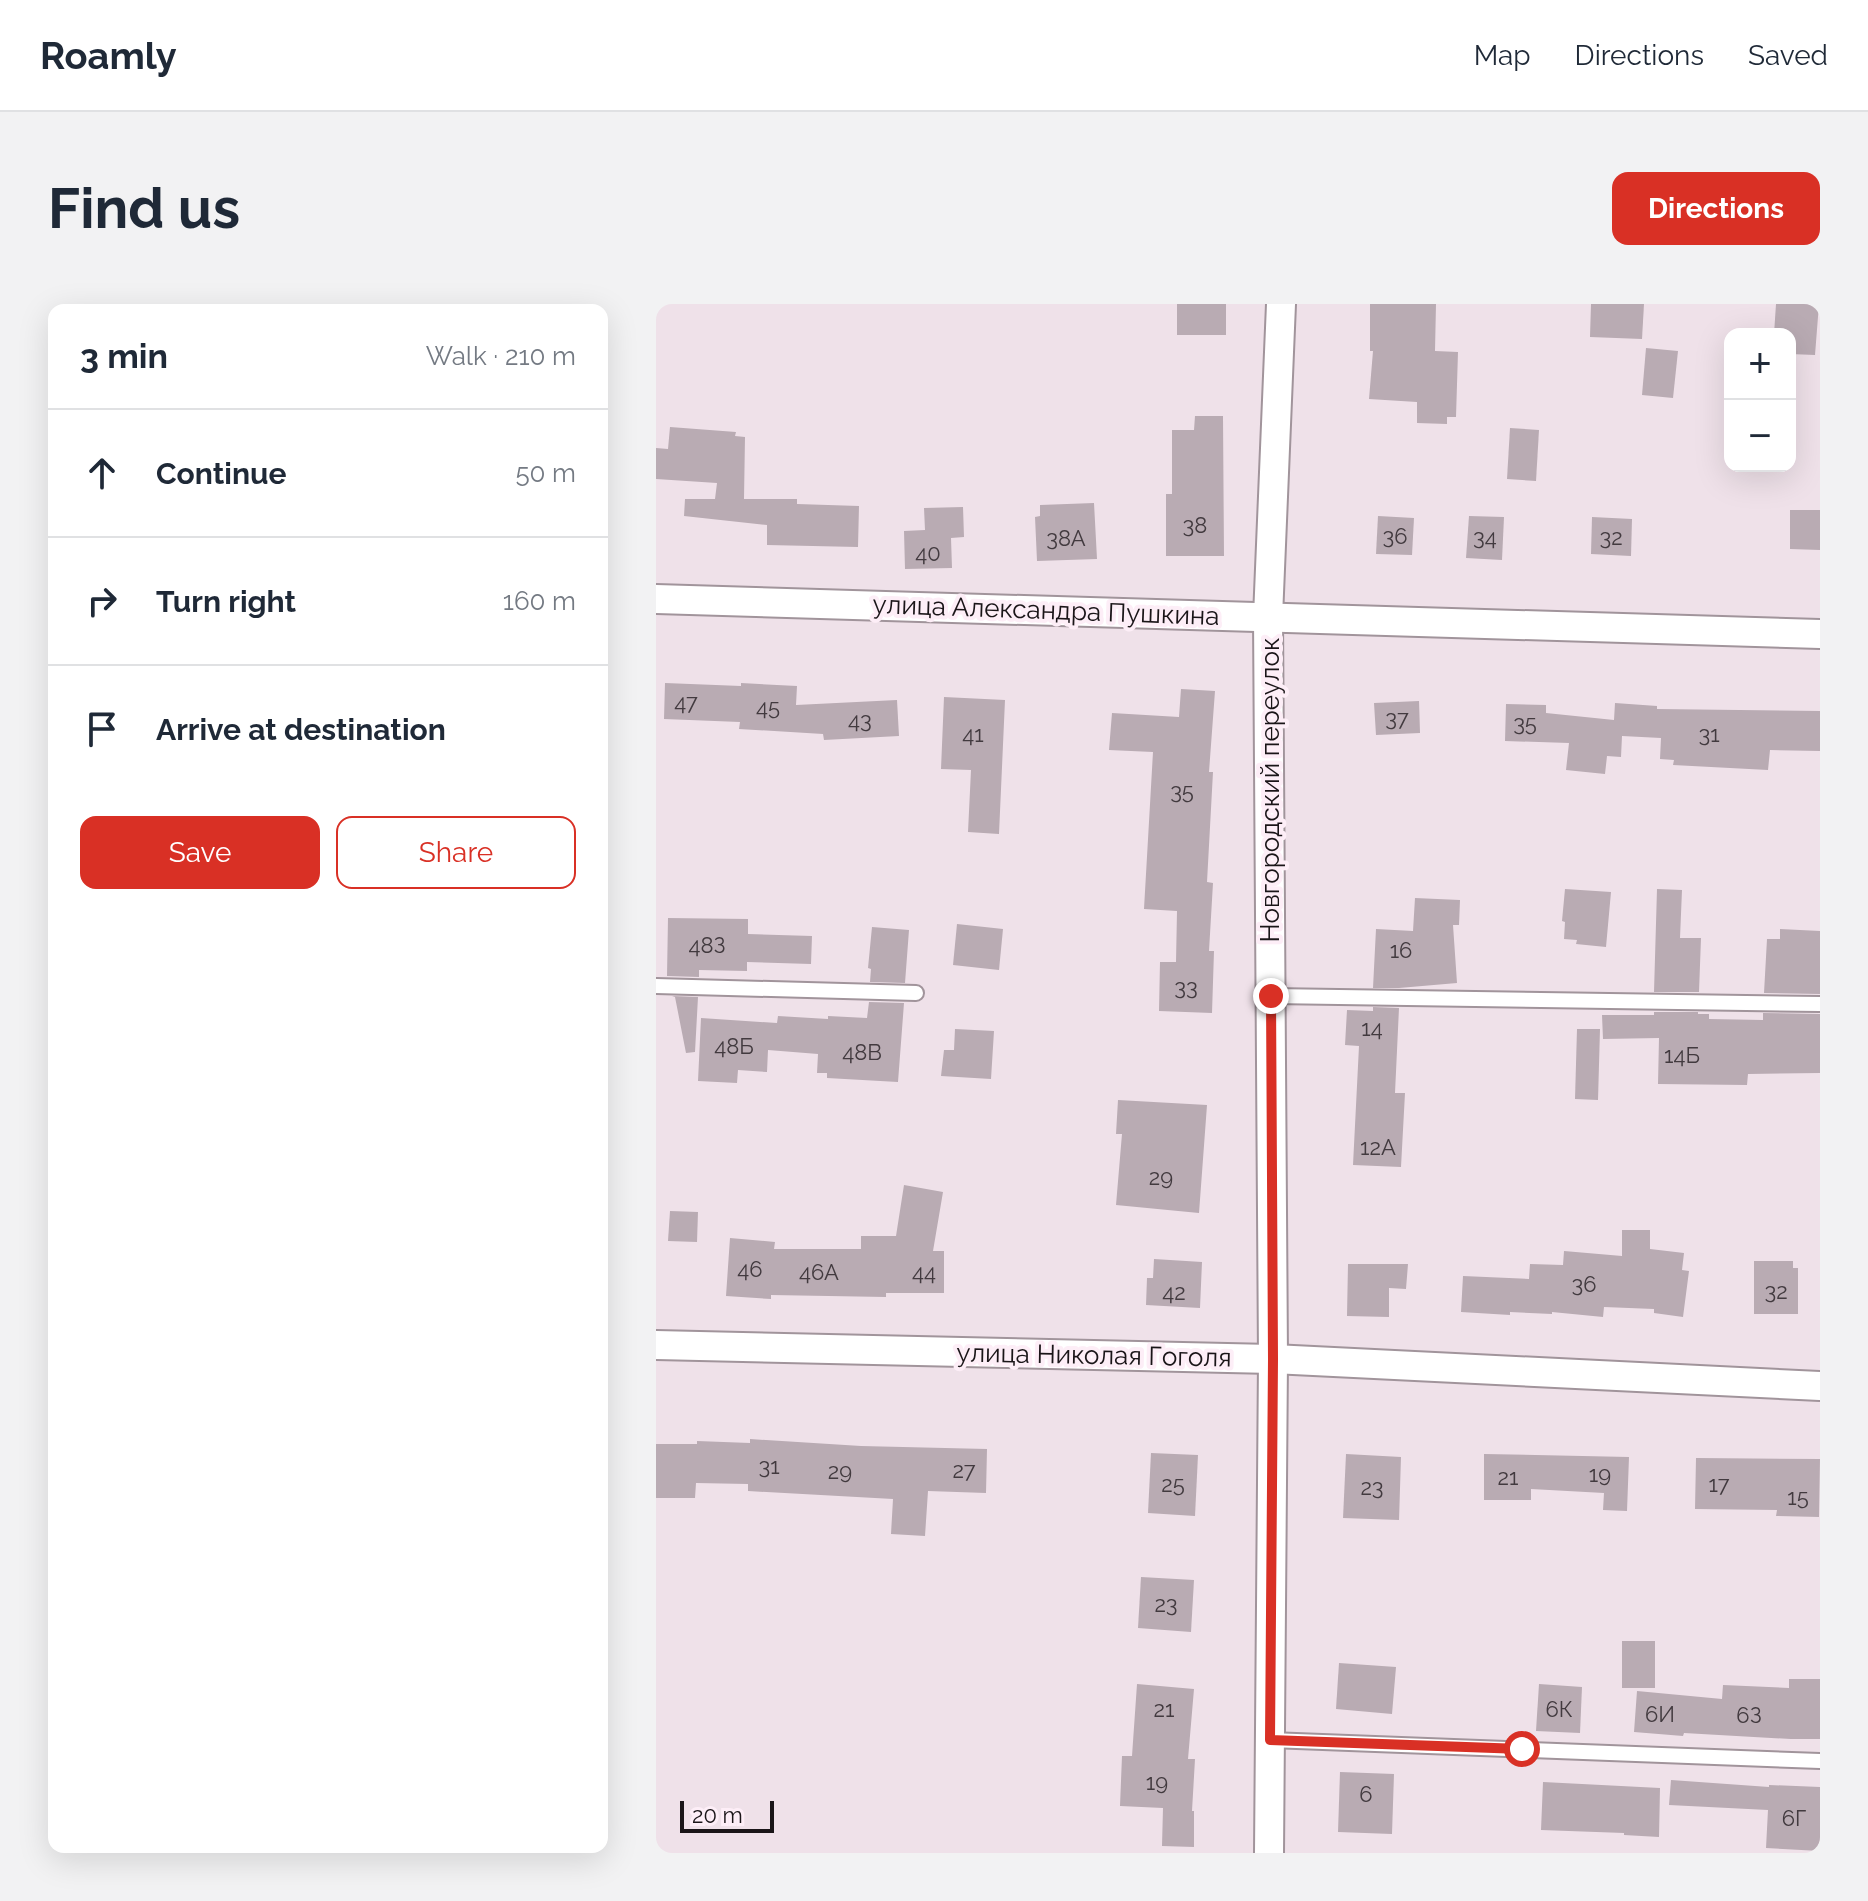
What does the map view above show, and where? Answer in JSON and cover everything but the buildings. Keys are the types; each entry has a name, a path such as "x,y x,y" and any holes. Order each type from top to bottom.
{"street":[{"name":"Новгородский переулок","path":"1269,1853 1273,1359 1268,617 1281,304"},
{"name":"улица Александра Пушкина","path":"656,599 1820,634"},
{"name":"улица Николая Гоголя","path":"656,1345 1273,1359 1820,1386"}],"lane":[{"path":"656,986 916,993"},
{"path":"1271,996 1820,1004"},
{"path":"1270,1740 1820,1761"}],"route":[{"path":"1271,996 1273,1359 1270,1740 1522,1749"}]}
